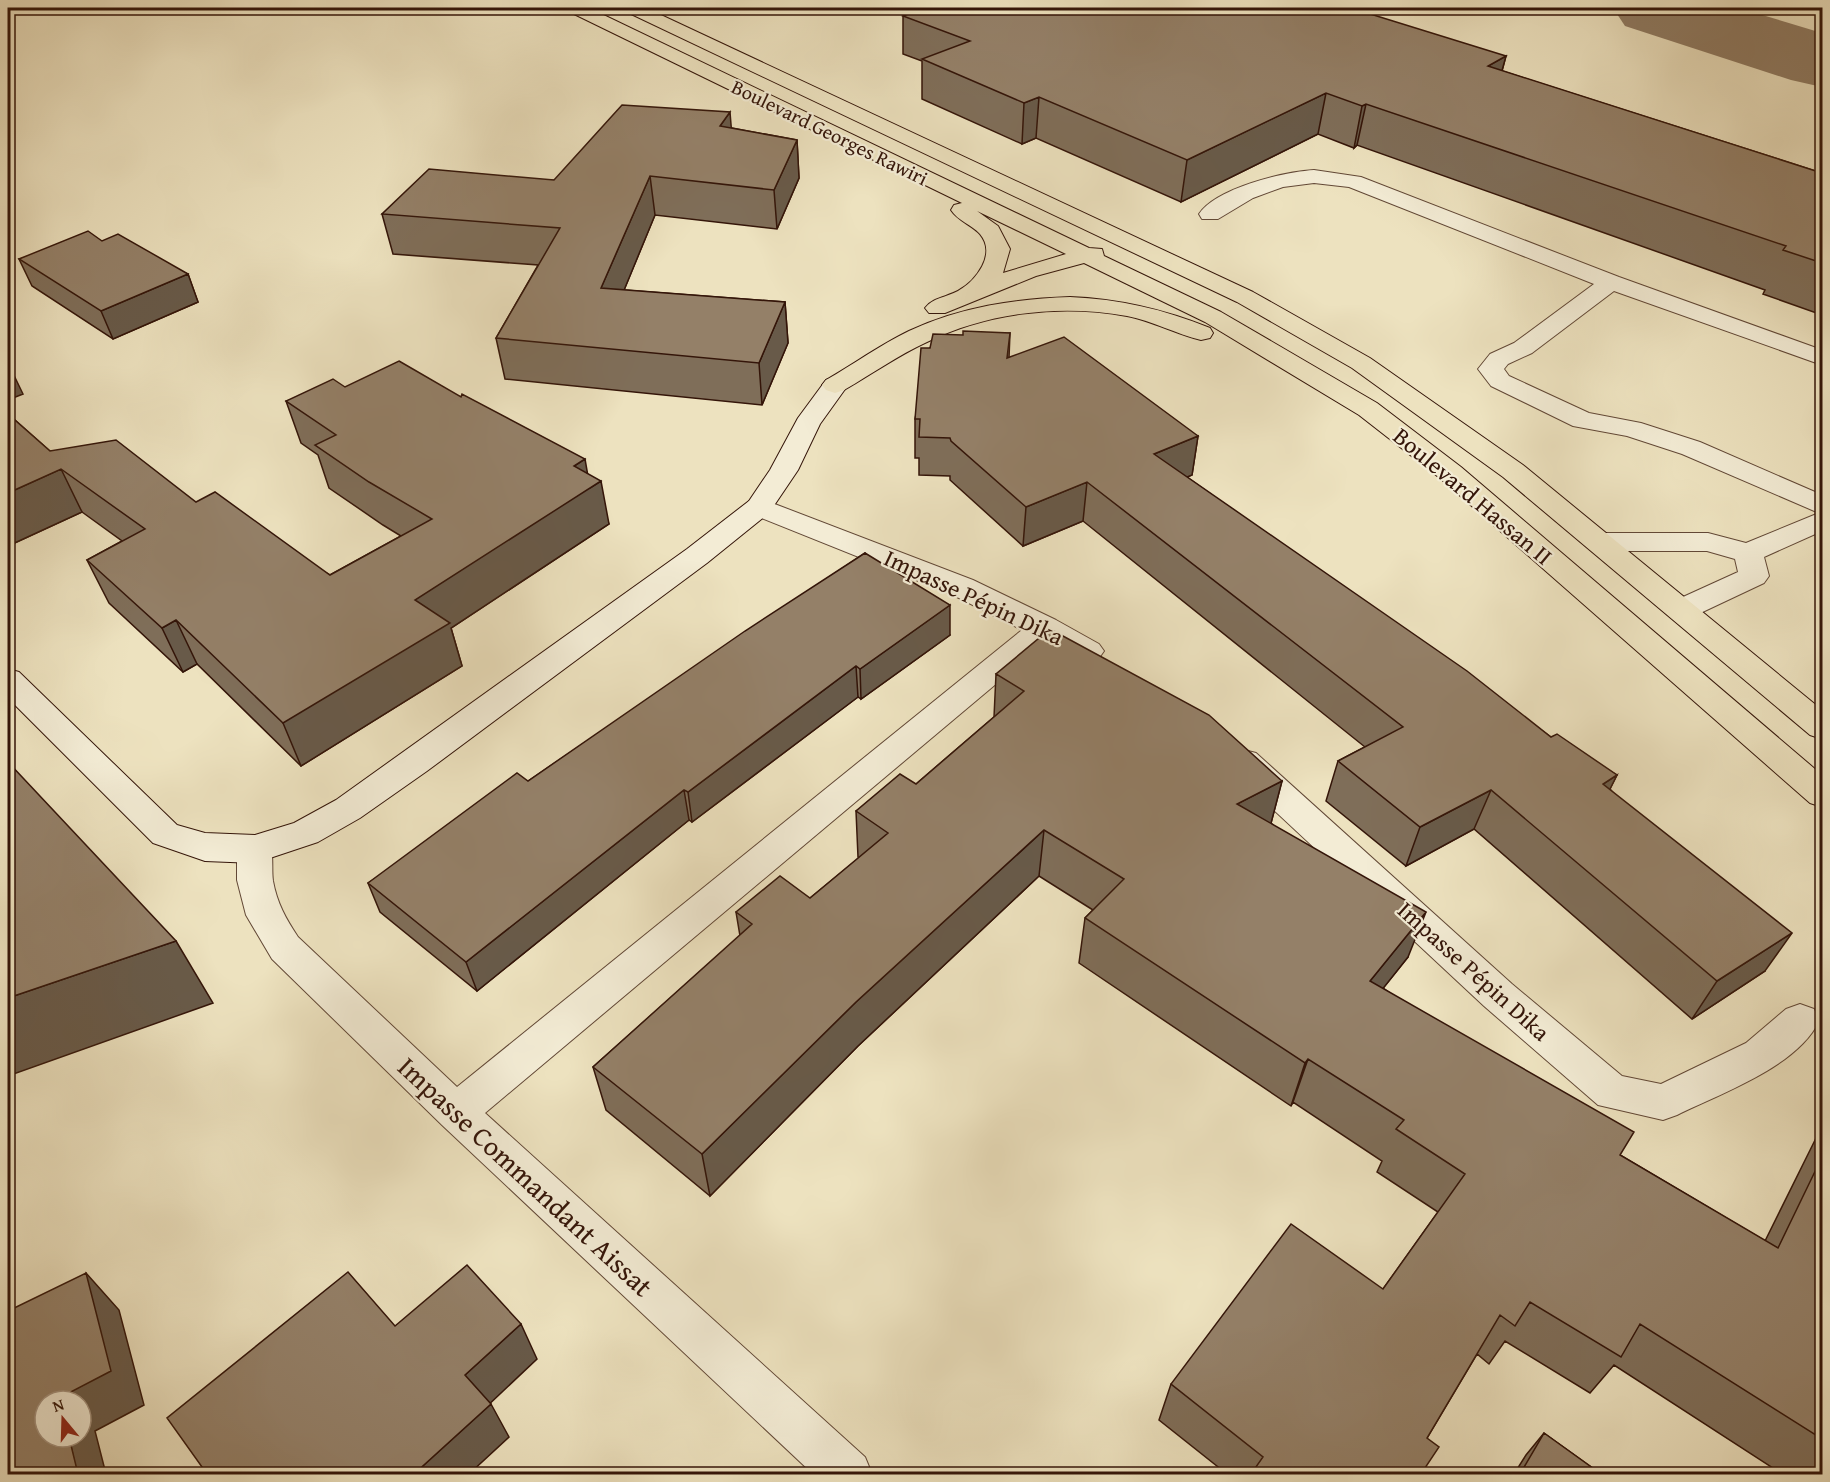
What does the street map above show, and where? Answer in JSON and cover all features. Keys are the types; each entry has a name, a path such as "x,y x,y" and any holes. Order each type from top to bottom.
{"main road":[{"name":"Boulevard Georges Rawiri","path":"576,8 1085,255"},
{"name":"Boulevard Georges Rawiri","path":"633,8 1117,238"},
{"path":"710,73 719,89 732,99 948,203 990,231 999,249 995,268 964,297"},
{"name":"Boulevard Hassan II","path":"1117,238 1266,308 1361,363 1440,417 1513,471 1602,542 1822,727"},
{"path":"835,385 846,363 907,321 1028,271 1085,255 1125,252 1137,254 1168,266 1246,306 1266,308"},
{"name":"Boulevard Hassan II","path":"1085,255 1255,339 1368,409 1451,473 1822,794"},
{"path":"835,385 903,343 980,313 1033,306 1125,309 1155,315 1232,348 1316,400 1390,454 1451,473"}],"street":[{"path":"1210,214 1238,195 1266,183 1302,175 1327,175 1354,181 1611,282 1822,358"},
{"path":"1611,282 1523,348 1499,359 1491,369 1500,381 1582,420 1632,429 1691,448 1731,463 1822,505"},
{"path":"8,680 165,834 205,847 255,849 306,833 348,808 660,584 759,507 784,470 807,424 835,385"},
{"name":"Impasse Pépin Dika","path":"759,507 962,587 1045,627 1113,664"},
{"path":"1602,542 1708,542 1748,553 1822,521"},
{"path":"1683,609 1754,576 1748,553"},
{"path":"456,1112 1045,627"},
{"name":"Impasse Pépin Dika","path":"1216,738 1498,995 1612,1092 1663,1102 1760,1055 1800,1021"},
{"name":"Impasse Commandant Aissat","path":"255,849 255,880 264,915 285,948 456,1112 848,1474"}],"building":[{"path":"924,8 1351,8 1506,56 1488,66 1822,173 1822,263 1783,250 1786,246 1366,104 1362,106 1326,93 1187,160 1039,97 1024,103 922,59 970,41 903,16"},
{"path":"622,105 730,112 720,126 797,140 774,190 650,176 601,288 785,302 759,363 496,338 560,228 382,214 429,169 554,180"},
{"path":"88,231 102,241 118,234 188,274 101,311 19,259"},
{"path":"963,331 1010,333 1007,358 1064,337 1198,436 1154,454 1467,671 1551,737 1557,734 1617,775 1603,784 1792,933 1717,981 1491,790 1420,827 1338,761 1403,727 1087,482 1026,507 950,438 919,437 920,419 915,419 921,348 930,348 933,334 963,335"},
{"path":"399,361 461,397 462,394 585,459 574,466 601,481 415,600 450,623 283,723 176,620 162,628 87,560 145,529 61,469 8,493 8,414 50,451 116,440 196,502 215,492 330,575 432,519 369,482 315,445 336,435 286,401 333,379 345,387"},
{"path":"865,553 950,605 860,669 856,666 688,792 684,790 466,962 368,883 517,773 528,781 745,631"},
{"path":"1050,629 1209,715 1282,781 1237,804 1426,912 1370,981 1634,1132 1620,1155 1778,1248 1822,1157 1822,1439 1640,1324 1621,1357 1530,1302 1515,1326 1500,1315 1427,1438 1439,1447 1421,1474 1251,1474 1263,1457 1171,1384 1291,1224 1383,1289 1465,1174 1396,1129 1404,1120 1308,1059 1305,1063 1085,918 1124,879 1044,830 856,1002 702,1154 593,1067 752,924 736,912 780,876 810,898 888,833 856,811 900,774 916,784 1024,691 996,674"},
{"path":"8,762 176,941 8,998"},
{"path":"467,1265 521,1324 465,1375 491,1404 414,1474 207,1474 167,1418 348,1272 395,1326"},
{"path":"86,1273 111,1371 76,1389 33,1389 33,1449 72,1449 78,1474 8,1474 8,1311"},
{"path":"1544,1433 1601,1474 1520,1474"}],"taxiway":[{"path":"1654,8 1822,61"}]}
